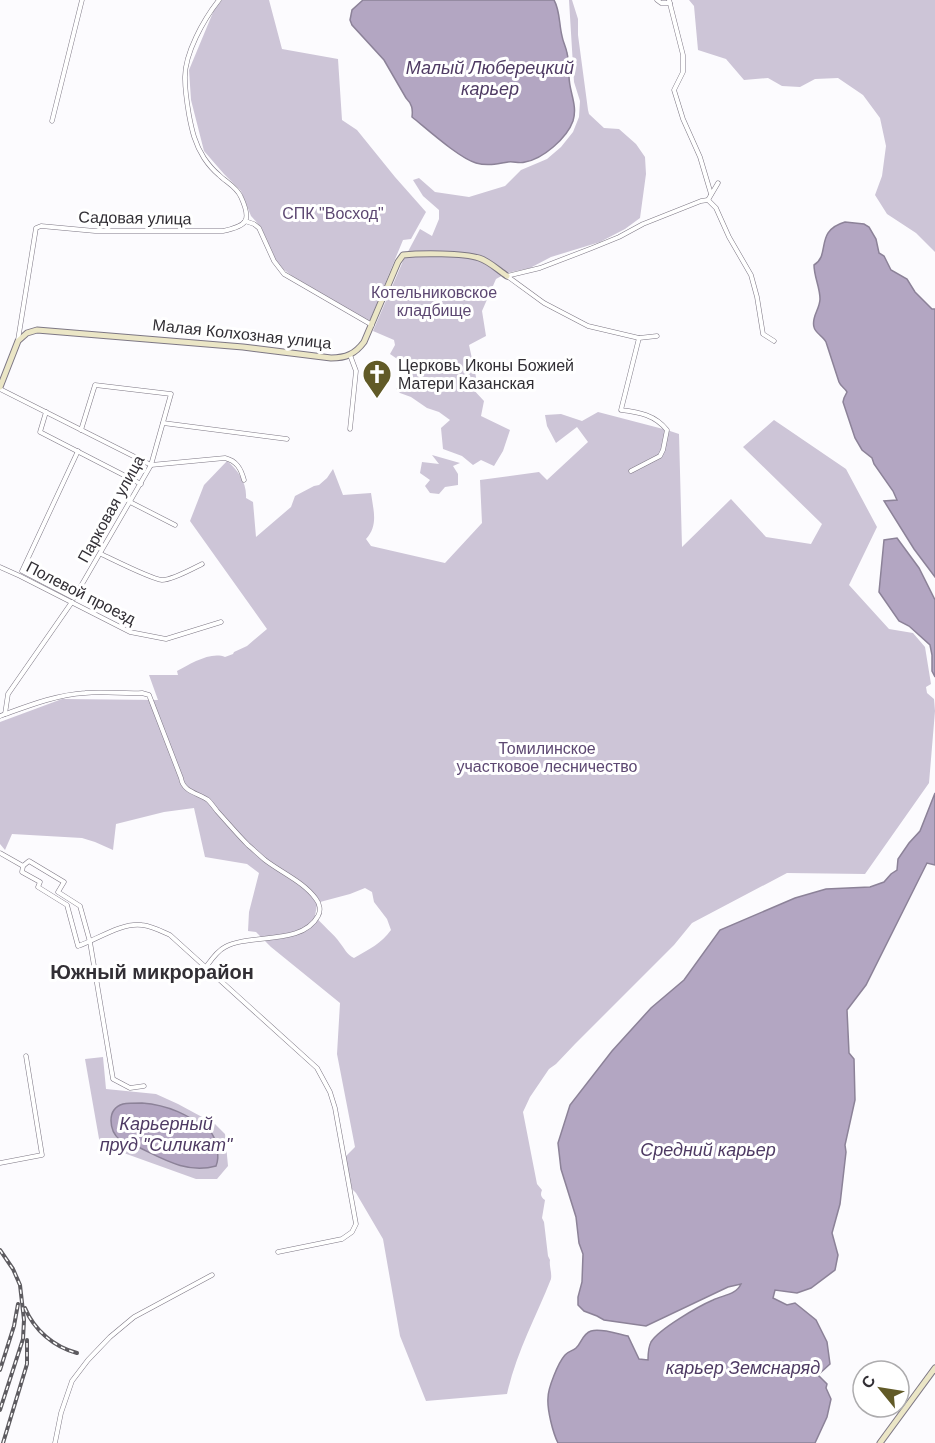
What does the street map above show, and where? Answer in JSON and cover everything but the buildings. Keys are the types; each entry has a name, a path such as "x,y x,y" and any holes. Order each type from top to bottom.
{"street":[{"path":"52,121 82,0"},
{"path":"219,0 203,24 188,59 184,76 192,133 197,146 217,174 241,195 247,216 245,221 259,228 274,261 284,273 372,325"},
{"path":"657,0 661,3 670,1 683,55 683,72 674,90 683,119 700,157 711,194"},
{"path":"708,200 718,183"},
{"path":"507,276 526,272 583,252 657,218 708,200"},
{"path":"708,200 716,208 751,276 757,297 762,334 774,341"},
{"name":"Садовая улица","path":"18,340 36,228 41,226 95,231 223,231 241,226 245,221"},
{"name":"Малая Колхозная улица","path":"18,340 27,333 51,330 342,358 350,355 360,346 372,325 398,262 404,255 471,256 485,260 507,276"},
{"path":"507,276 544,303 588,327 639,338 657,336"},
{"path":"631,471 660,456 667,430 655,418 621,410 639,338"},
{"path":"18,340 0,388 151,465 225,458 238,465 244,480"},
{"path":"350,355 356,371 350,429"},
{"name":"Парковая улица","path":"2,715 8,694 73,600 141,484 151,465 171,394 95,385 81,430"},
{"path":"46,412 40,432 141,484"},
{"path":"163,423 287,439"},
{"path":"73,600 22,571 78,451"},
{"path":"130,502 175,525"},
{"path":"101,554 163,580 202,564"},
{"name":"Полевой проезд","path":"0,567 73,600 130,632 166,639 221,622"},
{"path":"2,715 63,696 86,693 149,695 182,784 208,801 247,844 266,861 294,879 318,901 320,909 318,917 301,932 225,947 206,967"},
{"path":"0,854 23,866"},
{"path":"144,1086 130,1088 113,1079 90,942 80,906 58,892 64,882 29,861 23,866 22,872 40,882 38,887 67,905 78,946 90,942 116,929 140,924 170,935 312,1063 322,1076 335,1108 357,1224 352,1232 342,1239 278,1252"},
{"path":"0,1163 42,1155 26,1056"},
{"path":"55,1443 61,1413 72,1381 88,1360 134,1317 212,1275"},
{"path":"880,1443 935,1368"}],"green space":[{"name":"СПК \"Восход\"","path":"222,0 269,0 282,49 338,59 342,120 357,130 426,212 411,239 403,240 370,320 292,276 278,265 261,227 251,216 241,191 204,151 191,100 189,70 214,10"},
{"name":"Котельниковское кладбище","path":"569,0 572,0 578,19 578,35 589,114 604,128 619,129 636,144 645,157 646,174 640,218 600,242 551,257 530,268 507,273 496,279 482,311 486,336 469,345 476,377 471,387 484,401 481,416 510,430 503,451 494,466 481,460 473,465 462,456 443,449 441,428 450,420 396,389 409,371 406,365 390,354 395,345 394,340 373,331 403,261 420,229 432,236 439,219 439,210 423,196 413,180 419,178 435,192 469,197 505,186 521,170 547,159 573,132 579,117 580,101 574,82"},
{"path":"689,0 935,0 935,252 916,233 887,214 875,195 882,176 886,146 880,118 863,95 838,78 815,79 800,87 782,86 768,78 744,80 726,59 698,50 694,6"},
{"name":"Томилинское участковое лесничество","path":"598,412 679,434 682,547 731,499 766,537 811,544 822,524 743,447 774,420 846,469 877,527 849,585 889,629 913,633 925,647 931,684 926,687 927,693 934,699 935,711 929,783 865,874 787,873 692,923 674,945 549,1069 523,1112 537,1184 545,1200 542,1218 551,1279 521,1350 507,1394 426,1401 400,1336 383,1239 352,1189 345,1157 355,1147 337,1054 340,1003 256,932 248,931 249,912 259,873 247,864 205,857 194,808 164,812 116,824 113,850 82,838 12,834 5,850 0,844 0,722 62,699 158,700 149,675 178,675 177,671 201,659 233,654 247,646 267,629 190,521 204,485 227,461 241,477 246,498 253,502 256,537 291,507 295,496 319,485 333,469 343,495 371,493 374,523 366,539 371,546 445,563 482,523 480,480 539,472 547,480 588,442 577,427 556,443 547,426 545,415 561,414 582,421","holes":["365,888 372,892 374,902 387,919 391,930 379,942 354,958 315,916 317,905 320,902"]},
{"path":"432,455 460,463 453,466 458,474 458,485 445,487 439,494 430,493 425,486 430,480 420,473 422,462 439,464"},
{"path":"103,1057 106,1089 156,1094 215,1124 225,1134 228,1166 217,1179 196,1179 121,1152 101,1150 85,1059"}],"water":[{"name":"Малый Люберецкий карьер","path":"363,0 554,0 568,56 569,82 574,104 573,121 570,128 547,152 532,160 521,163 484,164 469,160 443,143 412,117 411,105 384,60 352,25 350,20 352,10"},
{"path":"845,222 864,224 869,227 876,239 879,253 884,256 891,270 907,279 915,292 932,309 935,309 935,577 914,549 884,501 897,500 872,458 862,450 855,438 843,402 847,392 839,382 826,342 814,327 820,299 814,265 822,255 829,231"},
{"path":"897,538 919,568 935,600 935,677 932,671 930,645 909,626 899,621 879,592 884,540"},
{"name":"Средний карьер","path":"935,793 935,865 927,863 866,985 847,1010 849,1053 854,1059 855,1100 845,1145 840,1204 832,1233 838,1255 835,1270 811,1288 797,1293 775,1290 773,1298 787,1305 795,1303 816,1320 827,1342 830,1364 818,1375 827,1384 826,1388 831,1399 827,1417 815,1443 558,1443 548,1409 550,1388 562,1359 578,1346 586,1334 600,1330 628,1336 639,1359 648,1360 651,1342 662,1331 699,1307 733,1293 741,1284 728,1287 646,1326 604,1320 584,1311 578,1305 583,1254 579,1243 576,1217 561,1169 558,1143 570,1105 612,1051 651,1008 684,980 720,930 795,898 826,889 870,887 884,882 897,870 898,859 920,831"},
{"name":"Карьерный пруд \"Силикат\"","path":"142,1103 178,1112 209,1130 217,1148 216,1166 185,1167 120,1140 112,1126 114,1110 123,1104"}],"railway":[{"path":"0,1250 13,1269 20,1285 24,1320 23,1339 0,1410"},
{"path":"0,1370 14,1326 18,1304"},
{"path":"25,1308 39,1330 60,1347 77,1353"},
{"path":"3,1443 27,1364 27,1340"}],"place":[{"name":"Церковь Иконы Божией Матери Казанская","path":"377,400"}],"district":[{"name":"Южный микрорайон","path":"152,972"}],"water label":[{"name":"карьер Земснаряд","path":"743,1368"}]}
